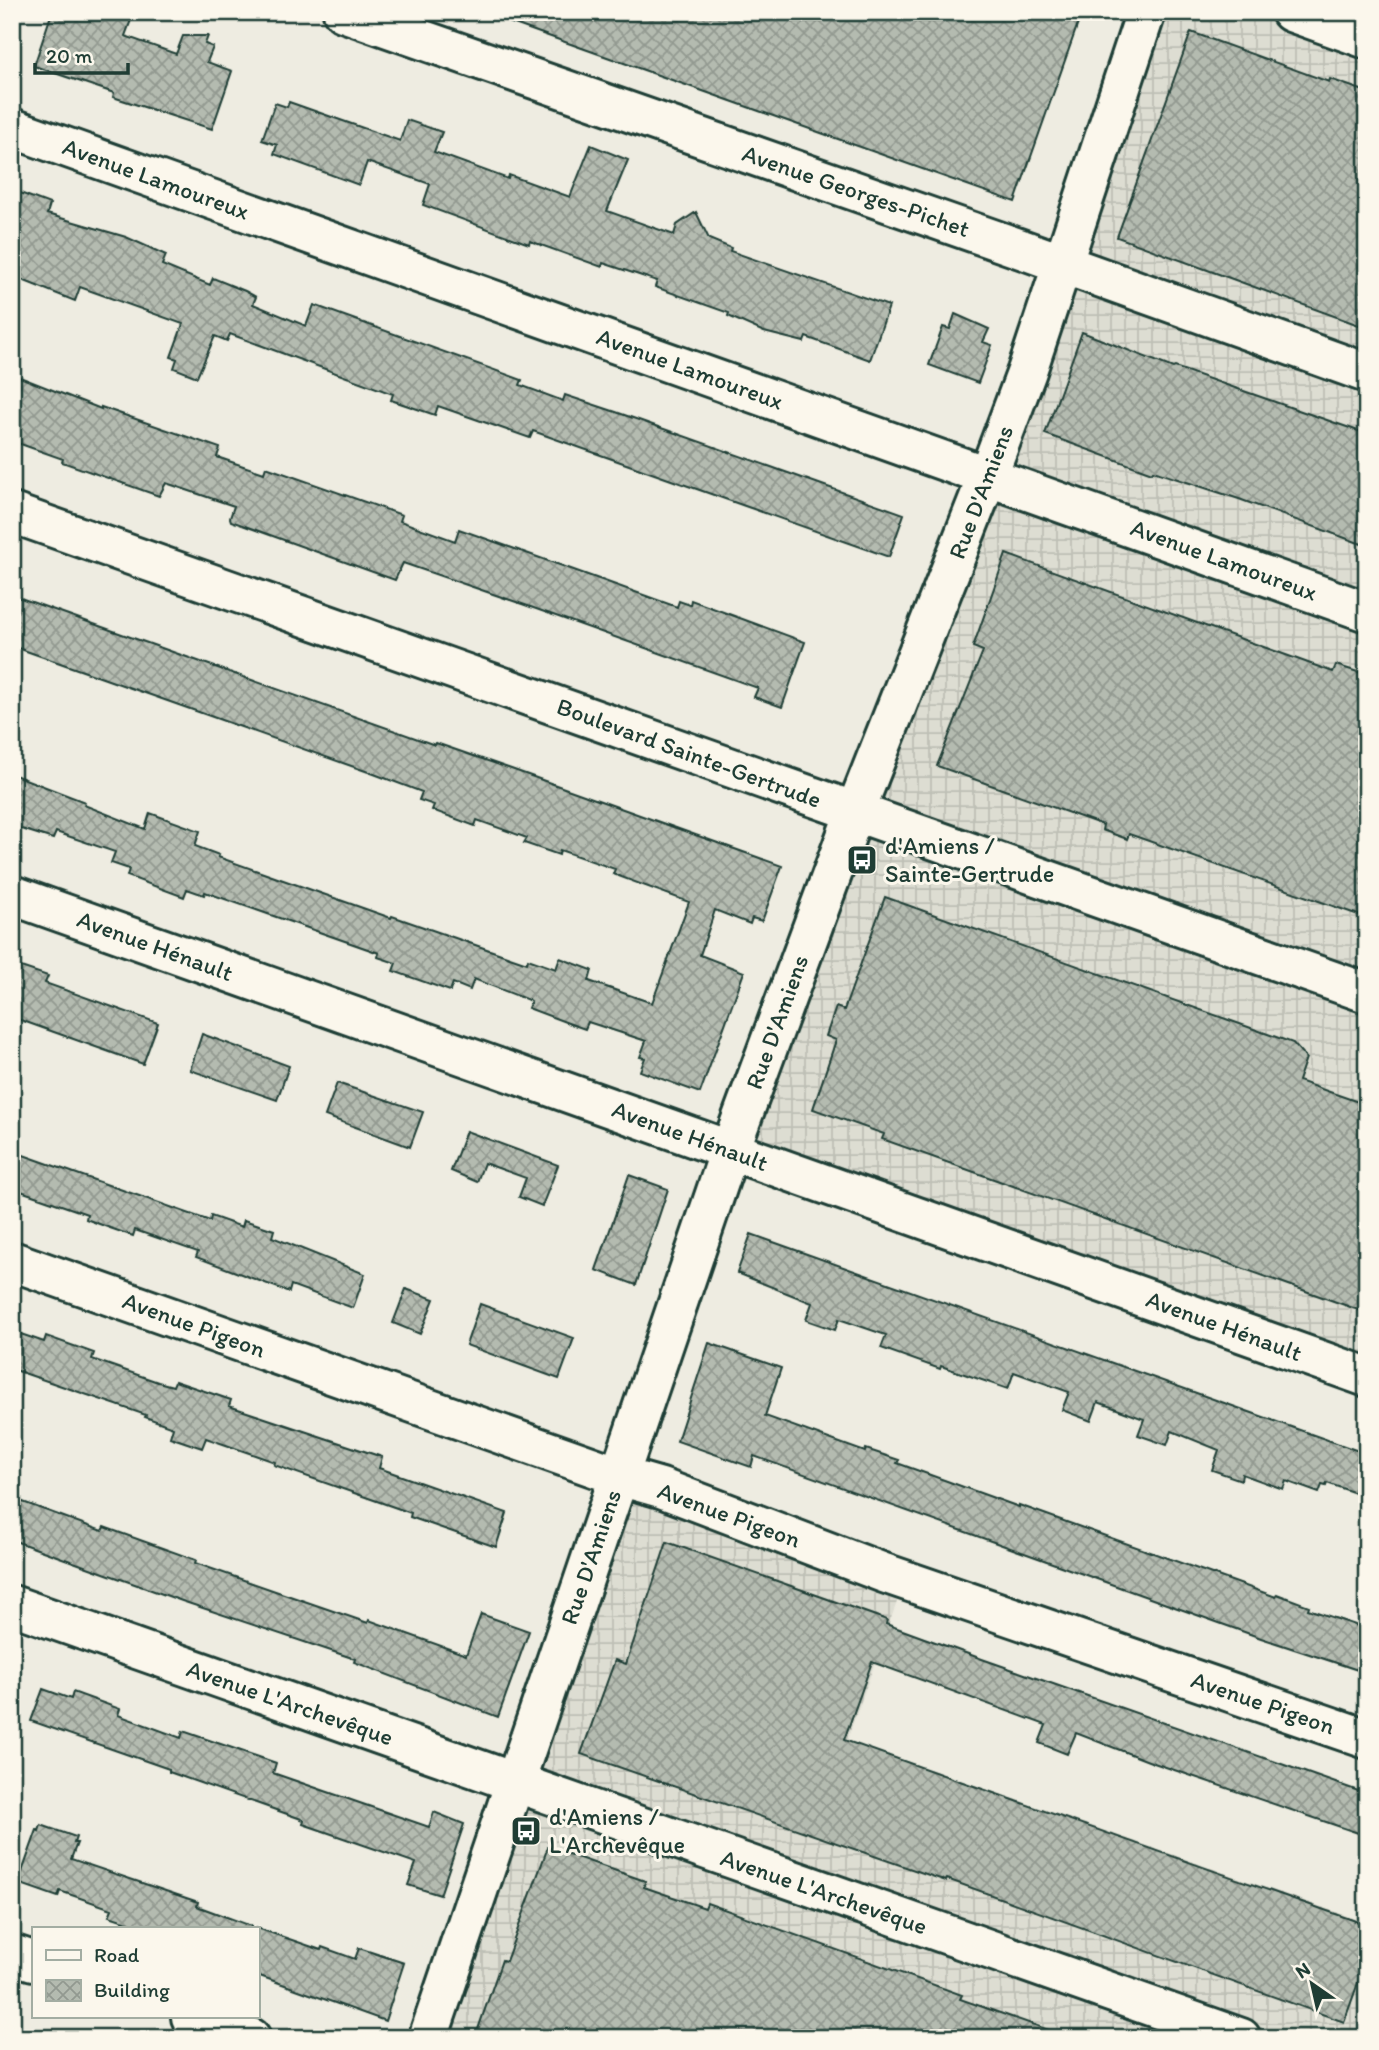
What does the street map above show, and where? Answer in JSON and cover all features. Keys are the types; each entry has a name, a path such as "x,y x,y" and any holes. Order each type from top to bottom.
{"street":[{"name":"Avenue Georges-Pichet","path":"343,12 1367,373"},
{"name":"Rue D'Amiens","path":"428,2038 730,1150 855,812 1027,371 1146,12"},
{"path":"1291,12 1367,40"},
{"name":"Avenue Lamoureux","path":"12,128 1367,612"},
{"name":"Boulevard Sainte-Gertrude","path":"12,513 1367,993"},
{"name":"Avenue Hénault","path":"12,895 1367,1377"},
{"name":"Avenue Pigeon","path":"12,1261 619,1476 661,1488 884,1573 1367,1739"},
{"name":"Avenue L'Archevêque","path":"12,1605 1241,2038"},
{"path":"12,1954 32,1961"},
{"path":"194,2018 251,2038"}],"shaded area":[{"path":"1146,12 1367,12 1367,1377 730,1150"},
{"path":"619,1476 884,1573 897,1602 847,1740 1367,1923 1367,2038 428,2038"}],"building":[{"path":"52,12 134,12 125,36 176,54 183,36 208,36 205,44 213,47 207,62 232,71 212,129 113,97 114,93 34,66"},
{"path":"492,12 1082,12 1015,202 492,16"},
{"path":"1191,32 1329,82 1330,79 1367,92 1367,328 1117,237"},
{"path":"289,102 400,141 407,120 442,132 434,152 508,179 509,175 570,197 591,145 628,160 607,211 674,235 677,225 696,212 709,239 731,248 730,251 889,306 870,360 806,337 804,342 764,332 728,316 729,313 655,287 657,281 603,263 602,267 530,241 529,244 423,205 430,184 367,162 359,185 274,154 277,145 262,140 275,103 287,107"},
{"path":"12,190 50,204 47,214 126,237 166,255 162,265 210,285 213,278 245,291 256,297 253,304 306,326 314,305 522,380 520,385 563,401 565,395 904,514 889,557 533,431 530,438 438,406 435,415 391,400 393,394 230,334 227,341 215,336 197,377 174,368 177,359 171,357 183,324 80,287 75,301 12,276"},
{"path":"955,314 989,329 983,342 992,345 978,383 929,365 943,327 950,329"},
{"path":"1082,332 1173,368 1367,434 1367,546 1239,499 1153,471 1152,473 1045,434"},
{"path":"12,374 101,409 220,448 217,457 264,473 266,467 402,515 400,521 455,541 459,529 677,607 679,601 690,605 691,600 805,642 782,707 754,697 758,688 525,605 403,563 395,580 231,521 234,506 166,483 159,496 62,462 63,459 12,441"},
{"path":"1006,554 1333,672 1336,665 1367,675 1367,918 1129,834 1127,839 1102,830 1103,825 937,766 983,651 973,647"},
{"path":"12,595 782,866 762,921 752,918 750,924 715,910 700,955 744,972 700,1093 640,1071 645,1058 640,1057 646,1041 588,1022 585,1029 568,1023 528,1008 531,1001 474,979 470,990 453,983 450,991 393,971 396,963 378,957 379,953 205,892 204,895 187,889 184,897 127,876 129,869 111,863 115,852 56,832 53,839 12,826 12,774 145,829 150,813 200,831 195,846 219,855 218,857 391,918 392,916 527,963 528,959 556,969 560,958 592,970 589,981 652,1003 689,902 613,874 615,869 560,850 559,855 524,843 527,838 477,820 475,826 432,810 434,805 419,800 422,792 12,646"},
{"path":"885,897 1293,1043 1306,1058 1298,1081 1367,1105 1367,1313 882,1139 884,1134 813,1109 836,1040 826,1036 836,1007 844,1010"},
{"path":"12,964 48,976 45,983 158,1023 143,1064 12,1017"},
{"path":"202,1034 289,1066 277,1100 190,1070"},
{"path":"337,1083 423,1112 410,1147 325,1116"},
{"path":"466,1131 558,1165 542,1206 519,1197 526,1178 484,1163 477,1182 451,1171"},
{"path":"12,1151 210,1221 211,1216 242,1227 244,1220 274,1230 272,1237 365,1274 353,1308 291,1285 289,1292 196,1257 198,1252 135,1230 133,1236 86,1219 87,1214 12,1188"},
{"path":"629,1175 668,1189 636,1285 596,1270"},
{"path":"751,1234 1367,1454 1367,1497 1327,1483 1326,1486 1322,1485 1319,1493 1286,1481 1283,1489 1242,1474 1241,1480 1212,1470 1219,1450 1172,1431 1167,1445 1138,1435 1144,1419 1098,1402 1091,1421 1062,1410 1069,1392 1014,1372 1008,1389 881,1348 886,1335 839,1319 835,1330 806,1320 812,1303 737,1273"},
{"path":"406,1289 434,1299 420,1334 393,1323"},
{"path":"480,1304 574,1338 559,1379 466,1345"},
{"path":"12,1331 44,1342 46,1336 94,1353 92,1359 173,1386 175,1381 231,1400 229,1406 382,1457 379,1468 507,1513 496,1547 410,1517 411,1513 206,1438 202,1448 170,1437 173,1427 145,1417 146,1415 12,1369"},
{"path":"709,1343 781,1368 765,1416 865,1452 866,1449 899,1460 897,1463 1276,1597 1277,1594 1309,1606 1308,1609 1367,1629 1367,1673 1261,1638 754,1456 751,1467 677,1441"},
{"path":"12,1498 102,1531 104,1527 196,1560 195,1563 466,1655 481,1614 529,1631 498,1717 354,1662 355,1659 12,1540"},
{"path":"667,1542 887,1620 886,1624 982,1659 1367,1794 1367,1836 1151,1762 1076,1733 1067,1754 1039,1743 1046,1725 872,1662 844,1740 1367,1925 1367,1958 1344,2022 947,1879 946,1881 581,1754 615,1660 626,1664"},
{"path":"43,1689 71,1699 73,1692 120,1709 118,1715 181,1738 183,1731 276,1763 273,1773 429,1827 434,1812 464,1824 440,1895 408,1885 416,1863 303,1824 304,1820 169,1772 169,1769 31,1721"},
{"path":"41,1825 76,1837 74,1843 77,1843 71,1859 198,1902 197,1906 251,1927 143,1927 109,1916 112,1909 60,1891 58,1897 18,1883 37,1830 39,1831"},
{"path":"548,1847 645,1881 644,1887 705,1908 707,1903 962,1995 960,1999 1060,2034 1060,2038 475,2038 502,1960 506,1961"},
{"path":"259,1929 355,1959 359,1948 404,1963 385,2021 259,1976"}],"place":[{"name":"d'Amiens / Sainte-Gertrude","path":"862,860"},
{"name":"d'Amiens / L'Archevêque","path":"526,1831"}]}
